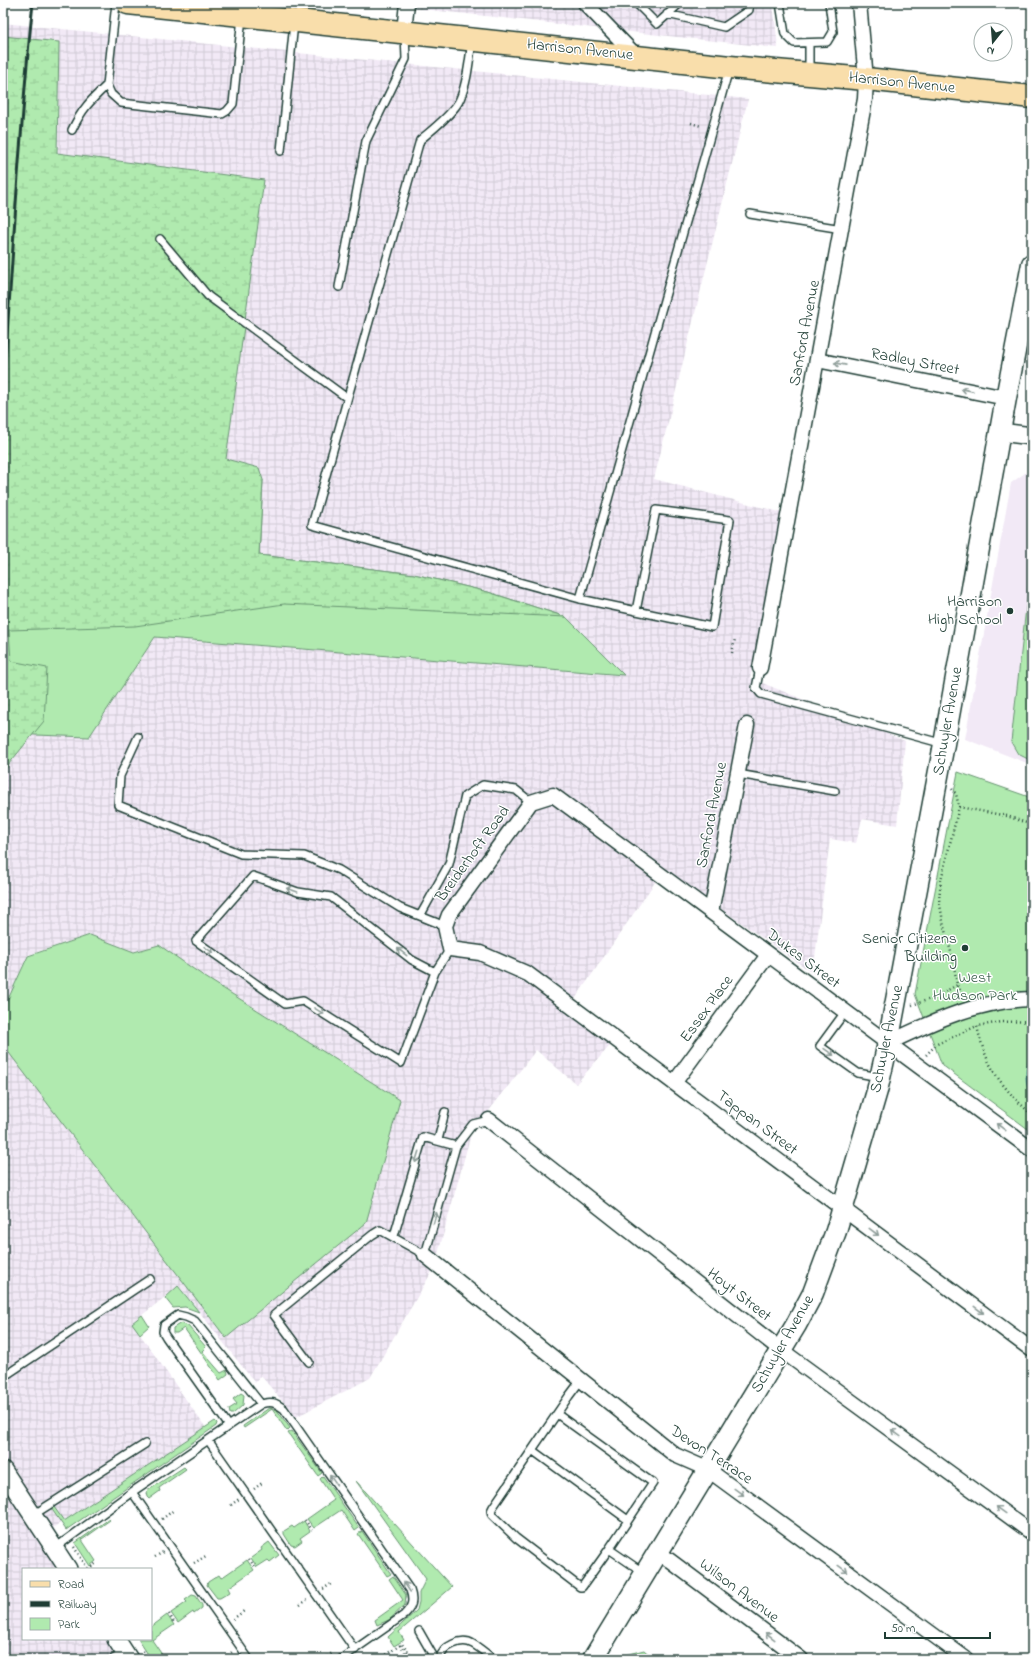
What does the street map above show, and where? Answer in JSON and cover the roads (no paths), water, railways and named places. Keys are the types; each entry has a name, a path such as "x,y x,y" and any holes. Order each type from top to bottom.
{"main road":[{"name":"Harrison Avenue","path":"128,3 161,5 730,67 866,79 1032,97"},
{"name":"Schuyler Avenue","path":"592,1659 707,1469 782,1350 813,1293 843,1209 873,1109 888,1043 944,744 1006,398 1028,307 1032,264"}],"street":[{"path":"404,32 407,3"},
{"path":"585,3 636,56"},
{"name":"Sanford Avenue","path":"760,668 865,99 866,79 859,3"},
{"name":"Radley Street","path":"817,360 1006,398"},
{"path":"1000,432 1032,436"},
{"name":"Sanford Avenue","path":"711,912 747,725"},
{"name":"Dukes Street","path":"553,796 1032,1150"},
{"name":"Breiderhoft Road","path":"450,949 445,926 449,915 531,802 553,796"},
{"name":"Tappan Street","path":"450,949 480,953 528,974 1032,1350"},
{"name":"Essex Place","path":"674,1083 768,955"},
{"path":"888,1043 933,1022 973,1007 1002,1001 1032,999"},
{"name":"Hoyt Street","path":"489,1120 782,1350 1032,1533"},
{"name":"Devon Terrace","path":"425,1255 675,1455 707,1469 966,1659"},
{"path":"3,1470 67,1568"},
{"name":"Wilson Avenue","path":"657,1551 801,1659"}],"lane":[{"path":"116,3 107,85 111,94 121,103 222,114 227,112 233,104 242,15"},
{"path":"636,3 657,24 680,3"},
{"path":"668,14 724,28 749,10 749,3"},
{"path":"780,3 785,34 794,43 827,42 833,32 829,3"},
{"path":"281,151 294,20"},
{"path":"339,287 366,141 406,59 404,32"},
{"path":"472,39 467,76 460,100 440,123 420,140 312,525 580,599 636,611 712,627 730,520 656,510 636,611"},
{"path":"809,43 809,74"},
{"path":"580,599 730,67"},
{"path":"72,130 81,112 107,85"},
{"path":"750,214 842,229"},
{"path":"160,239 208,296 347,398"},
{"path":"760,668 756,688 761,694 944,744"},
{"path":"138,737 120,776 118,805 241,854 304,856 339,870 400,908 445,926"},
{"path":"738,774 835,791"},
{"path":"420,916 449,864 465,796 483,785 516,790 531,802"},
{"path":"435,972 412,960 331,896 298,892 252,876 196,941 286,1004 304,1001 401,1063 435,972 450,949"},
{"path":"845,1012 820,1046 858,1073 880,1077"},
{"path":"438,1140 445,1112"},
{"path":"309,1362 274,1316 372,1234 380,1230 394,1236 425,1255 456,1146 473,1124 489,1120"},
{"path":"394,1236 423,1137 456,1146"},
{"path":"3,1377 150,1279"},
{"path":"229,1426 163,1332 164,1325 169,1320 178,1315 194,1321 261,1404"},
{"path":"557,1414 652,1481 652,1484 584,1586 580,1587 516,1538 492,1515 491,1511 580,1380"},
{"path":"54,1548 132,1492 261,1404 268,1401 276,1403 284,1409 410,1590 413,1597 409,1610 388,1627 341,1659"},
{"path":"208,1440 355,1650"},
{"path":"32,1515 145,1444"},
{"path":"532,1450 628,1520"},
{"path":"132,1492 249,1659"},
{"path":"609,1549 644,1573"},
{"path":"419,1631 435,1659"},
{"path":"440,1659 446,1648 455,1643 471,1642 493,1659"}],"water":[{"path":"1032,1054 1032,1099 1028,1088 1026,1071"}],"railway":[{"path":"3,388 20,147 33,3"}],"place":[{"name":"Harrison High School","path":"1010,611"},
{"name":"Senior Citizens Building","path":"965,948"}],"park label":[{"name":"West Hudson Park","path":"975,987"}]}
